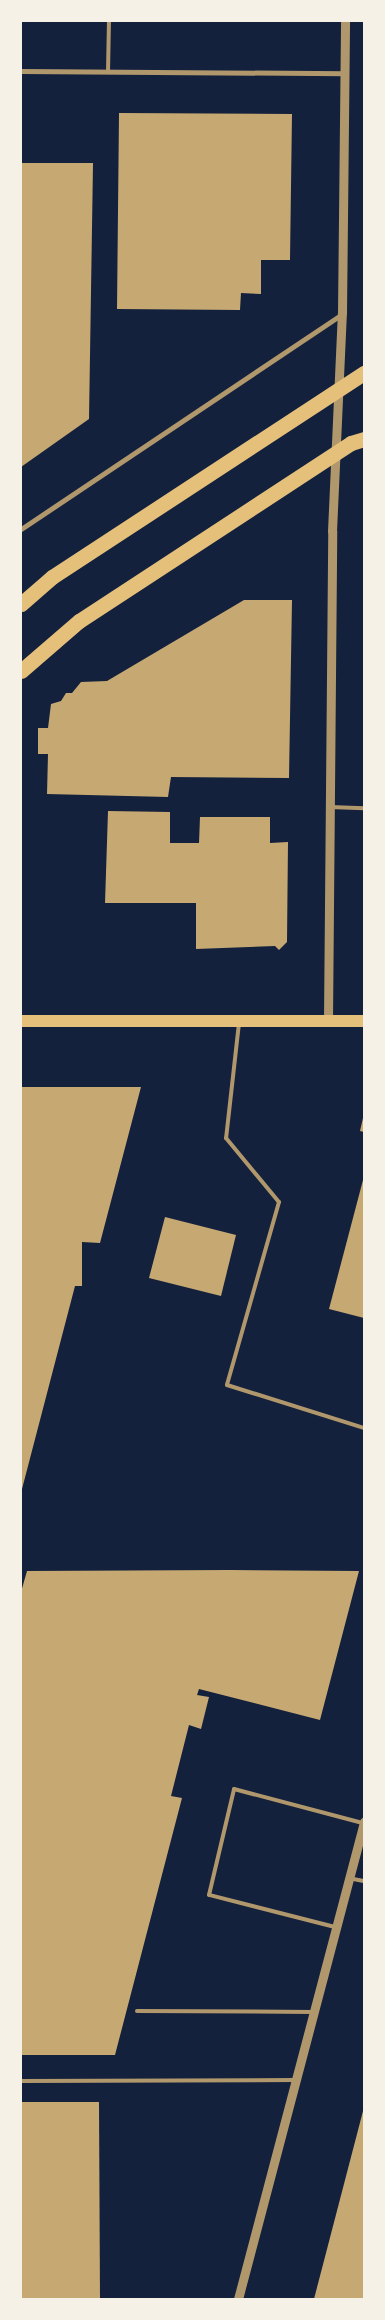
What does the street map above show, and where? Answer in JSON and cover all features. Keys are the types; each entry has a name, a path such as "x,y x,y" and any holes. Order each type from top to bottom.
{"highway":[{"path":"21,604 52,577 364,373"},
{"path":"21,671 79,621 351,444 364,439"}],"main road":[{"path":"21,1021 364,1021"}],"street":[{"path":"328,1020 332,531 342,313 345,21"},
{"path":"21,71 345,72"},
{"path":"21,529 342,313"},
{"path":"238,2299 364,1822"}],"lane":[{"path":"108,72 109,21"},
{"path":"330,807 364,808"},
{"path":"239,1020 226,1138 279,1202 228,1386 364,1428"},
{"path":"336,1928 209,1895 234,1789 364,1822"},
{"path":"348,1878 364,1881"},
{"path":"137,2011 314,2012"},
{"path":"21,2081 296,2080"}],"building":[{"path":"119,113 292,114 290,260 261,260 261,294 241,293 240,310 117,309"},
{"path":"21,163 93,163 89,419 21,467"},
{"path":"244,600 292,600 289,778 171,777 168,797 47,794 48,754 38,754 38,728 48,728 51,704 61,701 66,693 72,693 81,682 107,681"},
{"path":"108,811 170,812 170,843 199,843 200,817 270,817 270,843 288,842 287,942 279,950 275,946 196,949 196,903 105,903"},
{"path":"21,1087 141,1087 100,1243 82,1242 82,1286 75,1286 22,1489"},
{"path":"364,1118 364,1132 360,1131"},
{"path":"364,1180 364,1318 329,1309"},
{"path":"165,1217 236,1235 221,1296 149,1278"},
{"path":"27,1571 359,1571 320,1720 199,1689 197,1695 209,1697 201,1729 189,1725 171,1796 182,1798 115,2055 21,2055 21,1592"},
{"path":"21,2102 99,2102 100,2299 21,2299"},
{"path":"363,2111 364,2299 314,2299"}]}
